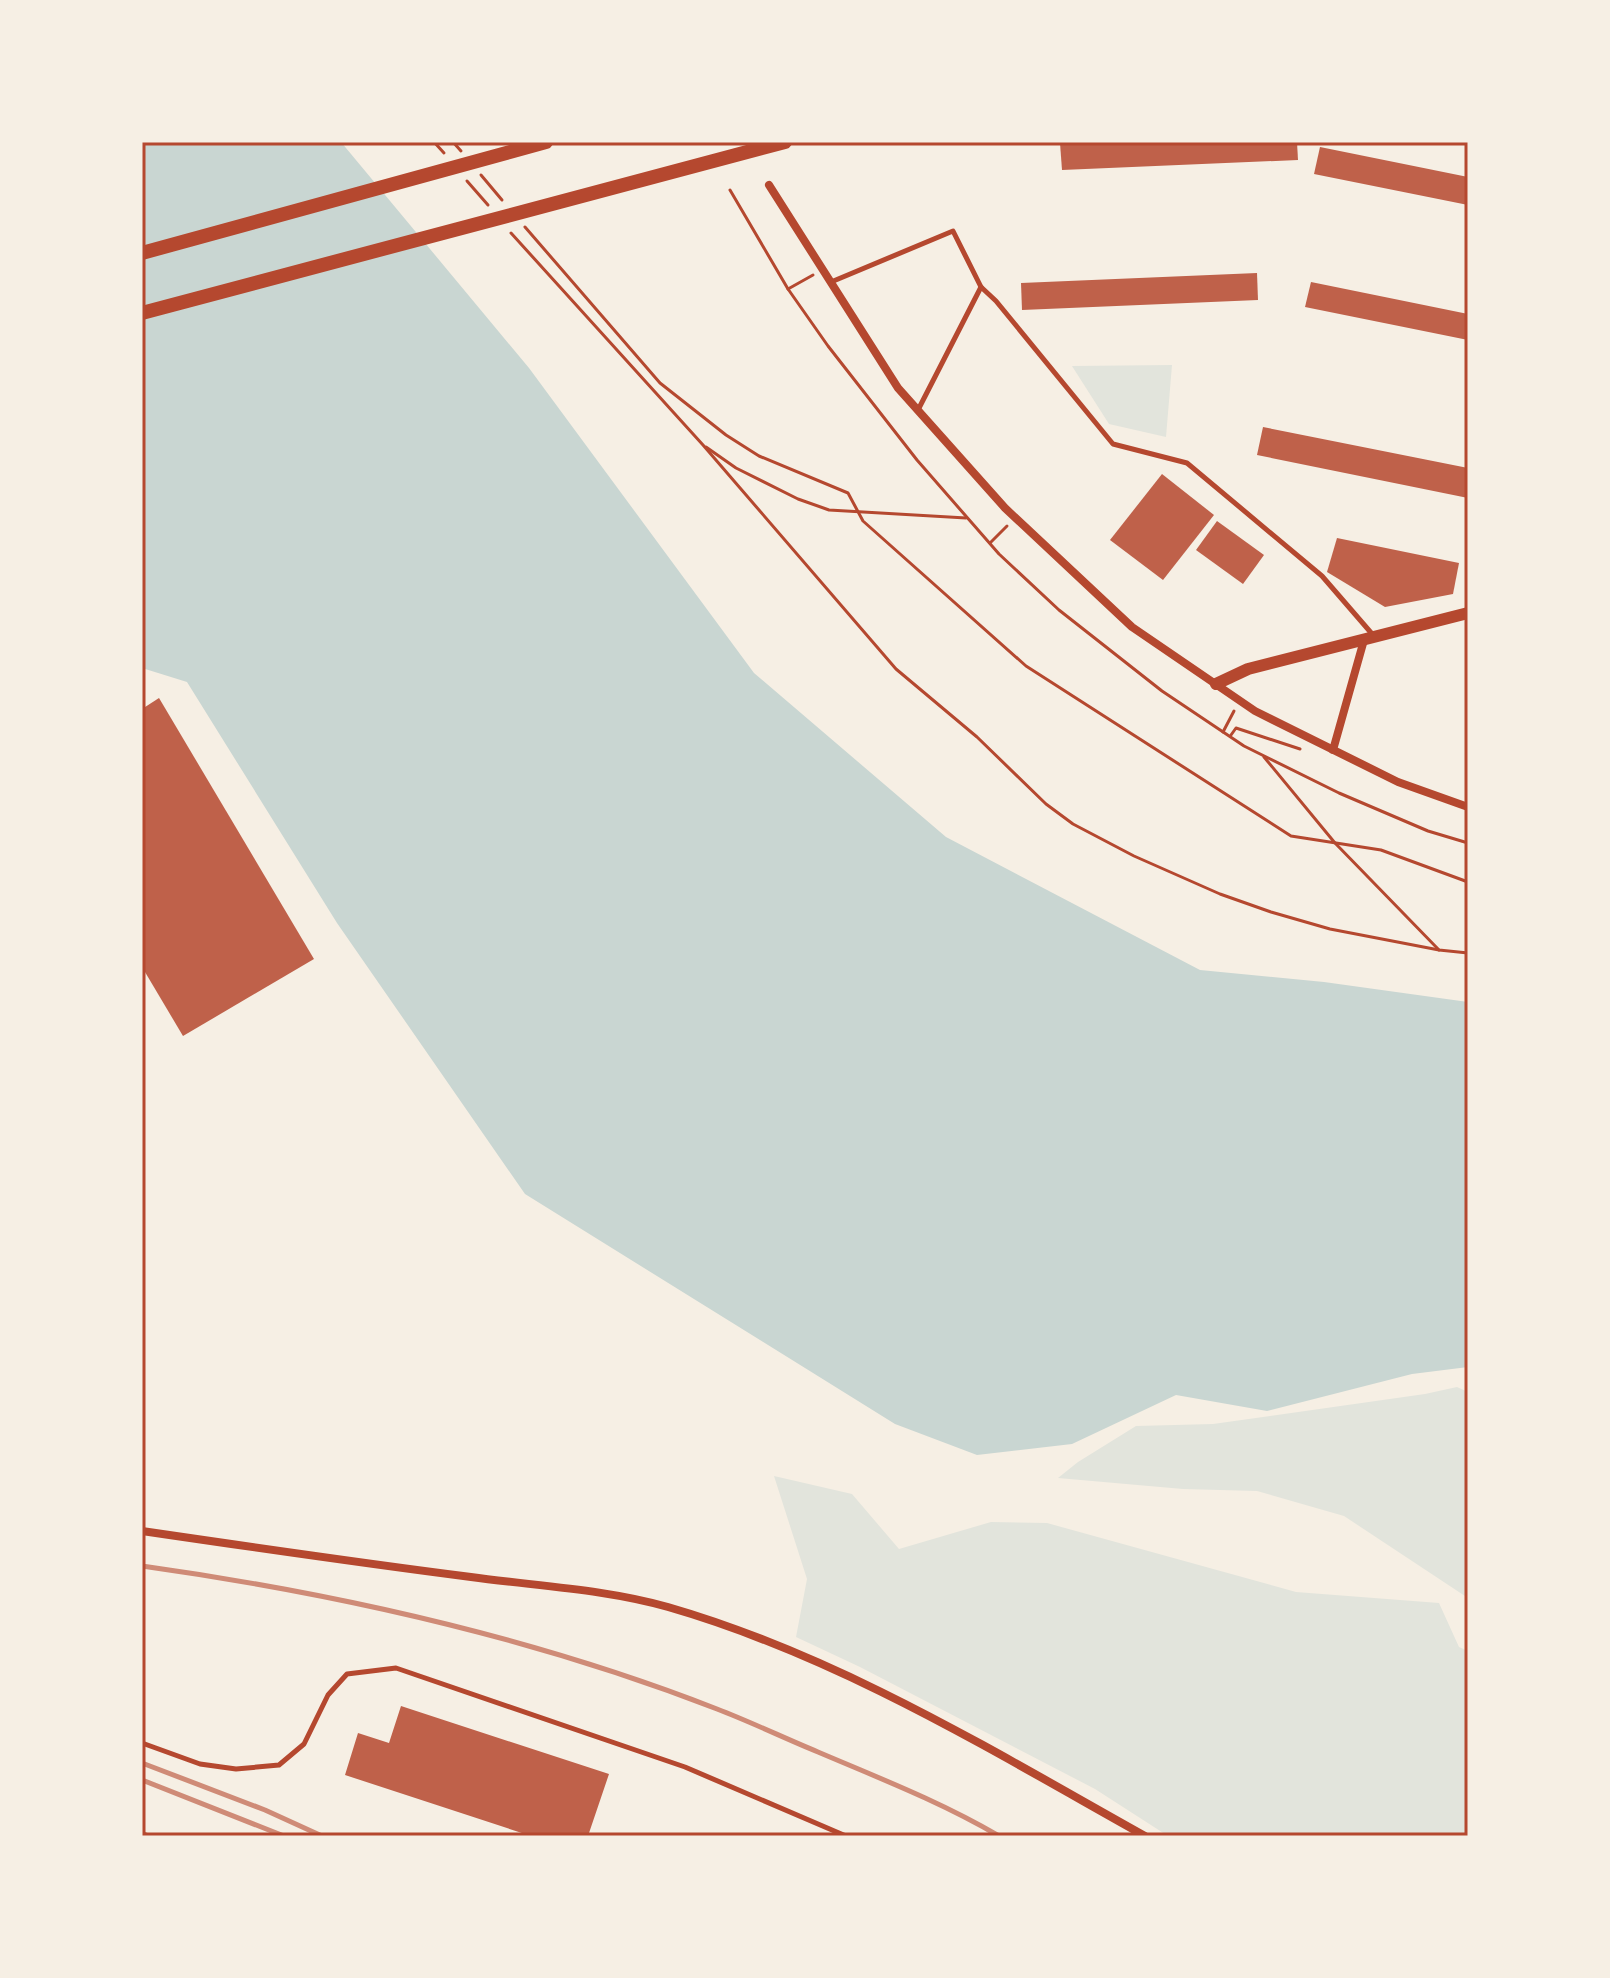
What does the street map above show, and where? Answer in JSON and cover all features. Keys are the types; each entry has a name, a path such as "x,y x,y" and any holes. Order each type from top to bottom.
{"main road":[{"path":"142,253 546,142"},
{"path":"142,313 785,142"}],"street":[{"path":"769,185 898,388 1015,517 1132,627 1240,701 1398,782 1468,807"},
{"path":"1216,684 1248,669 1468,613"},
{"path":"1333,750 1369,639"},
{"path":"142,1531 612,1596 677,1610 761,1638 844,1674 926,1714 1145,1836"}],"lane":[{"path":"831,282 953,231 981,287 996,301 1113,444 1187,463 1322,576 1369,639"},
{"path":"918,410 981,287"},
{"path":"142,1743 200,1764 236,1769 279,1765 304,1744 328,1695 347,1674 396,1668 685,1767 846,1836"}],"path":[{"path":"434,142 444,153"},
{"path":"453,142 463,154"},
{"path":"473,166 504,202"},
{"path":"463,176 492,210"},
{"path":"525,226 660,383 726,435 759,456 848,493 863,521 1026,666 1291,836 1381,850 1468,882"},
{"path":"511,233 703,445 896,669 977,737 1046,804 1073,824 1134,856 1220,894 1330,929 1468,953"},
{"path":"788,289 823,269"},
{"path":"703,445 736,468 798,499 829,510 968,519"},
{"path":"990,543 1015,517"},
{"path":"1223,732 1240,701"},
{"path":"1261,754 1335,843 1439,950"}],"shaded area":[{"path":"142,142 341,142 529,368 754,673 946,837 1200,970 1324,982 1468,1002 1468,1367 1412,1374 1267,1411 1176,1395 1072,1444 977,1455 895,1424 525,1194 337,923 187,682 142,668"},
{"path":"1172,365 1166,437 1109,424 1072,366"},
{"path":"1457,1387 1468,1392 1468,1598 1344,1516 1257,1491 1183,1489 1058,1478 1136,1426 1213,1424"},
{"path":"774,1476 852,1494 899,1549 991,1522 1047,1523 1296,1592 1439,1603 1459,1647 1468,1651 1468,1836 1168,1836 1095,1789 796,1637 807,1579"}],"building":[{"path":"1297,142 1298,160 1062,170 1060,143"},
{"path":"1320,147 1468,177 1468,205 1314,174"},
{"path":"1257,273 1258,300 1022,310 1021,283"},
{"path":"1311,282 1468,314 1468,340 1305,307"},
{"path":"1263,427 1468,468 1468,498 1257,455"},
{"path":"1162,474 1214,515 1163,580 1110,540"},
{"path":"1217,521 1264,555 1243,584 1196,550"},
{"path":"1337,538 1459,563 1453,594 1385,607 1327,572"},
{"path":"159,698 314,959 183,1036 142,967 142,709"},
{"path":"401,1706 609,1774 588,1836 531,1836 345,1775 358,1733 389,1743"}],"railway":[{"path":"142,1566 361,1604 578,1660 742,1719 910,1791 999,1836"},
{"path":"142,1763 265,1810 322,1836"},
{"path":"142,1780 284,1836"},
{"path":"142,1833 148,1836"}]}
